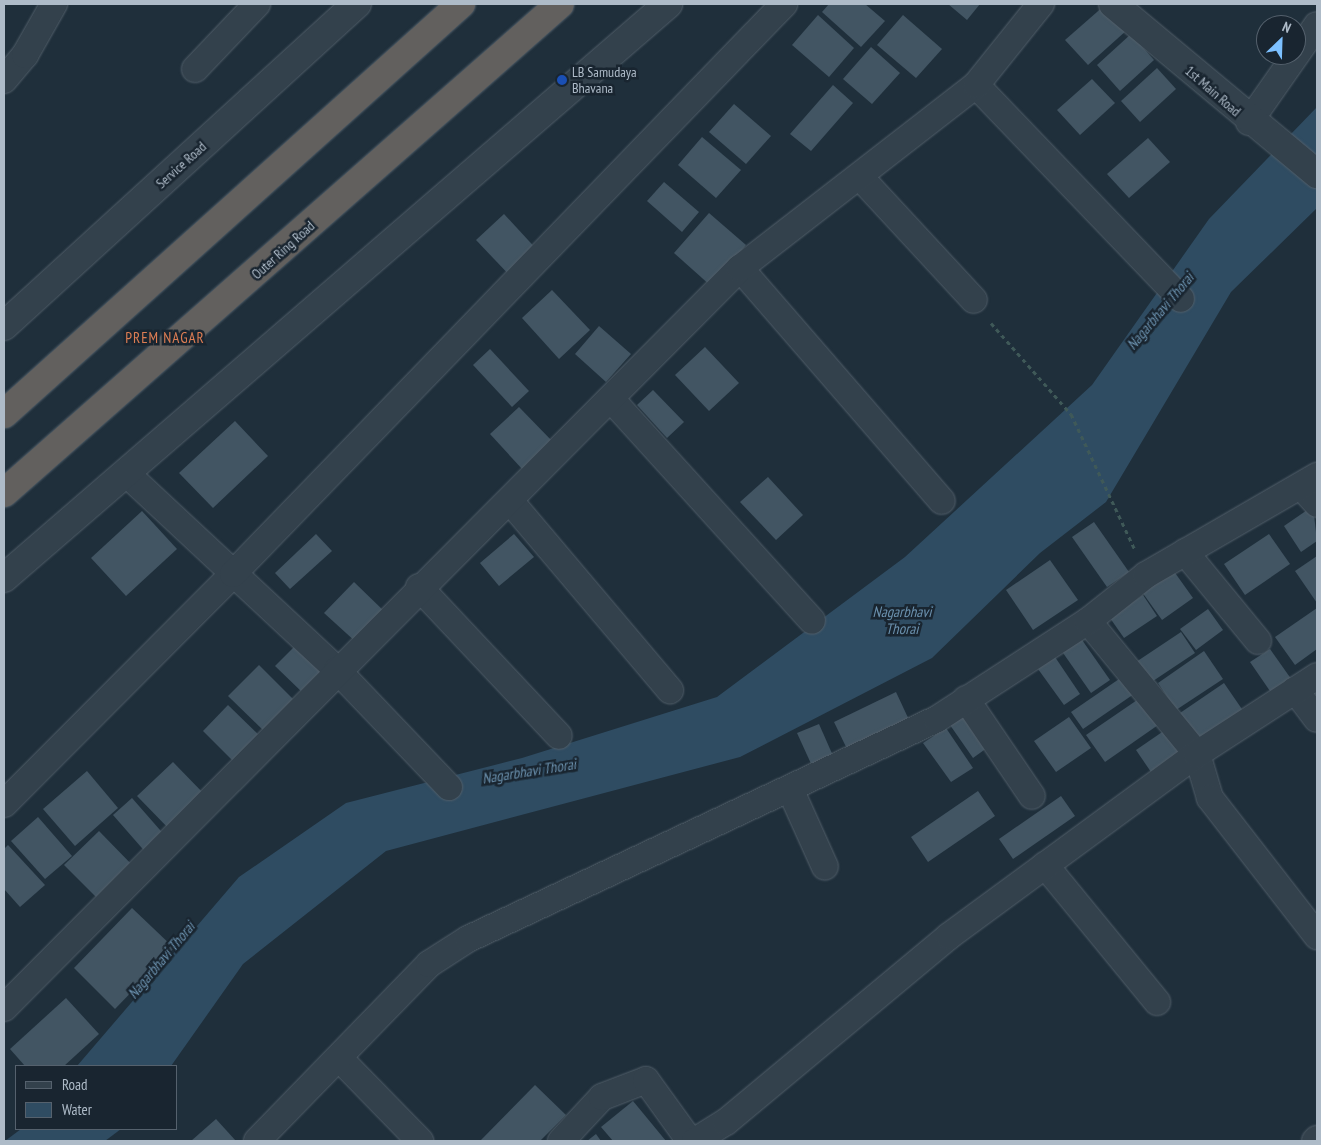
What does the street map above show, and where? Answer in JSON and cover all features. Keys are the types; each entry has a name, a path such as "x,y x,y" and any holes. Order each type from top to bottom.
{"highway":[{"path":"4,414 461,4"},
{"name":"Outer Ring Road","path":"4,493 560,4"}],"street":[{"path":"4,80 25,55 54,4"},
{"path":"195,69 258,4"},
{"name":"Service Road","path":"4,326 357,4"},
{"path":"4,578 128,475 668,4"},
{"path":"4,804 233,574 784,4"},
{"path":"4,1008 336,670 419,587 510,501 740,268 861,178 976,85 1041,4"},
{"name":"1st Main Road","path":"1112,4 1249,122 1317,174"},
{"path":"1249,122 1317,25"},
{"path":"976,85 1181,299"},
{"path":"861,178 974,300"},
{"path":"740,268 942,500"},
{"path":"611,399 812,620"},
{"path":"128,475 336,670 450,786"},
{"path":"257,1141 340,1059 429,964 468,939 937,719 1088,621 1146,575 1185,552 1312,488"},
{"path":"510,501 670,690"},
{"path":"1185,552 1258,642"},
{"path":"419,587 558,736"},
{"path":"1088,621 1197,754 1210,798 1317,936"},
{"path":"696,1141 726,1122 949,936 1197,754 1317,676"},
{"path":"1295,690 1317,718"},
{"path":"966,700 1032,796"},
{"path":"790,789 825,867"},
{"path":"1044,865 1157,1002"},
{"path":"340,1059 420,1141"},
{"path":"562,1141 602,1098 646,1080 690,1141"}],"path":[{"path":"974,300 1071,414 1104,478 1146,575"}],"water":[{"name":"Nagarbhavi Thorai","path":"1317,107 1317,208 1231,292 1106,502 1040,553 932,658 740,757 386,851 243,964 172,1065 78,1065 239,877 346,803 522,758 717,697 905,557 1092,385 1209,219"},
{"path":"20,1130 120,1130 105,1141 5,1141"}],"building":[{"path":"829,4 865,4 885,21 861,47 822,12"},
{"path":"948,4 980,4 967,20"},
{"path":"1105,5 1127,30 1088,65 1065,40"},
{"path":"818,15 854,48 829,77 792,45"},
{"path":"903,15 942,49 916,78 877,45"},
{"path":"1131,34 1154,60 1120,91 1097,65"},
{"path":"871,47 900,73 872,104 843,79"},
{"path":"1157,68 1176,89 1140,122 1121,101"},
{"path":"1092,79 1115,103 1080,135 1057,110"},
{"path":"833,85 853,103 811,151 790,134"},
{"path":"734,104 771,136 746,164 709,132"},
{"path":"702,137 741,170 716,198 678,165"},
{"path":"1148,138 1170,162 1129,198 1107,174"},
{"path":"664,182 699,212 682,232 647,201"},
{"path":"709,213 746,245 711,286 674,253"},
{"path":"504,214 540,253 513,279 476,240"},
{"path":"552,290 590,330 559,359 522,318"},
{"path":"599,326 631,354 606,382 575,354"},
{"path":"705,347 739,383 709,411 675,375"},
{"path":"490,349 529,391 512,407 473,365"},
{"path":"653,390 684,422 667,438 637,405"},
{"path":"519,407 553,442 523,470 490,434"},
{"path":"235,421 268,456 213,508 179,473"},
{"path":"768,477 803,515 776,540 740,502"},
{"path":"1313,506 1317,541 1301,552 1284,526"},
{"path":"142,511 177,549 126,596 91,558"},
{"path":"1094,522 1129,572 1107,587 1072,537"},
{"path":"316,534 332,551 290,589 275,573"},
{"path":"514,534 534,557 499,586 480,563"},
{"path":"1269,534 1290,564 1245,595 1224,564"},
{"path":"1317,556 1317,603 1295,571"},
{"path":"1050,560 1078,600 1033,630 1006,590"},
{"path":"1173,570 1193,598 1162,620 1142,592"},
{"path":"354,582 386,613 357,643 324,613"},
{"path":"1143,595 1157,616 1124,638 1110,618"},
{"path":"1317,608 1317,649 1295,665 1275,637"},
{"path":"1208,609 1223,630 1196,650 1180,629"},
{"path":"1181,632 1195,653 1147,685 1133,664"},
{"path":"1080,637 1110,680 1091,693 1061,650"},
{"path":"295,646 324,674 304,694 275,666"},
{"path":"1270,649 1294,683 1274,697 1250,662"},
{"path":"1204,651 1223,679 1176,710 1158,683"},
{"path":"1055,657 1080,694 1064,705 1038,669"},
{"path":"259,665 298,704 268,735 228,696"},
{"path":"1122,677 1134,694 1083,729 1071,712"},
{"path":"1224,683 1246,715 1202,745 1180,713"},
{"path":"896,692 910,722 848,751 834,722"},
{"path":"1143,696 1161,723 1105,762 1086,735"},
{"path":"228,705 264,740 238,766 203,731"},
{"path":"969,713 991,745 973,758 950,725"},
{"path":"1069,717 1091,748 1056,772 1034,741"},
{"path":"819,724 834,758 813,768 797,733"},
{"path":"946,728 973,768 951,782 923,743"},
{"path":"1168,728 1185,753 1153,775 1136,750"},
{"path":"173,762 207,797 172,832 137,796"},
{"path":"87,771 118,808 75,846 43,809"},
{"path":"978,791 995,816 928,862 911,837"},
{"path":"1061,796 1075,816 1013,859 999,839"},
{"path":"132,798 167,838 148,855 113,815"},
{"path":"38,817 72,856 45,879 11,841"},
{"path":"99,831 138,871 103,904 64,865"},
{"path":"8,845 45,885 20,907 4,889 4,849"},
{"path":"132,908 174,948 115,1009 74,968"},
{"path":"66,998 99,1034 65,1065 24,1065 10,1049"},
{"path":"535,1085 566,1115 540,1141 480,1141"},
{"path":"633,1101 666,1141 613,1141 601,1127"},
{"path":"216,1119 236,1141 191,1141"},
{"path":"596,1134 601,1141 587,1141"}],"place":[{"name":"LB Samudaya Bhavana","path":"562,80"}],"district":[{"name":"PREM NAGAR","path":"165,338"}]}
